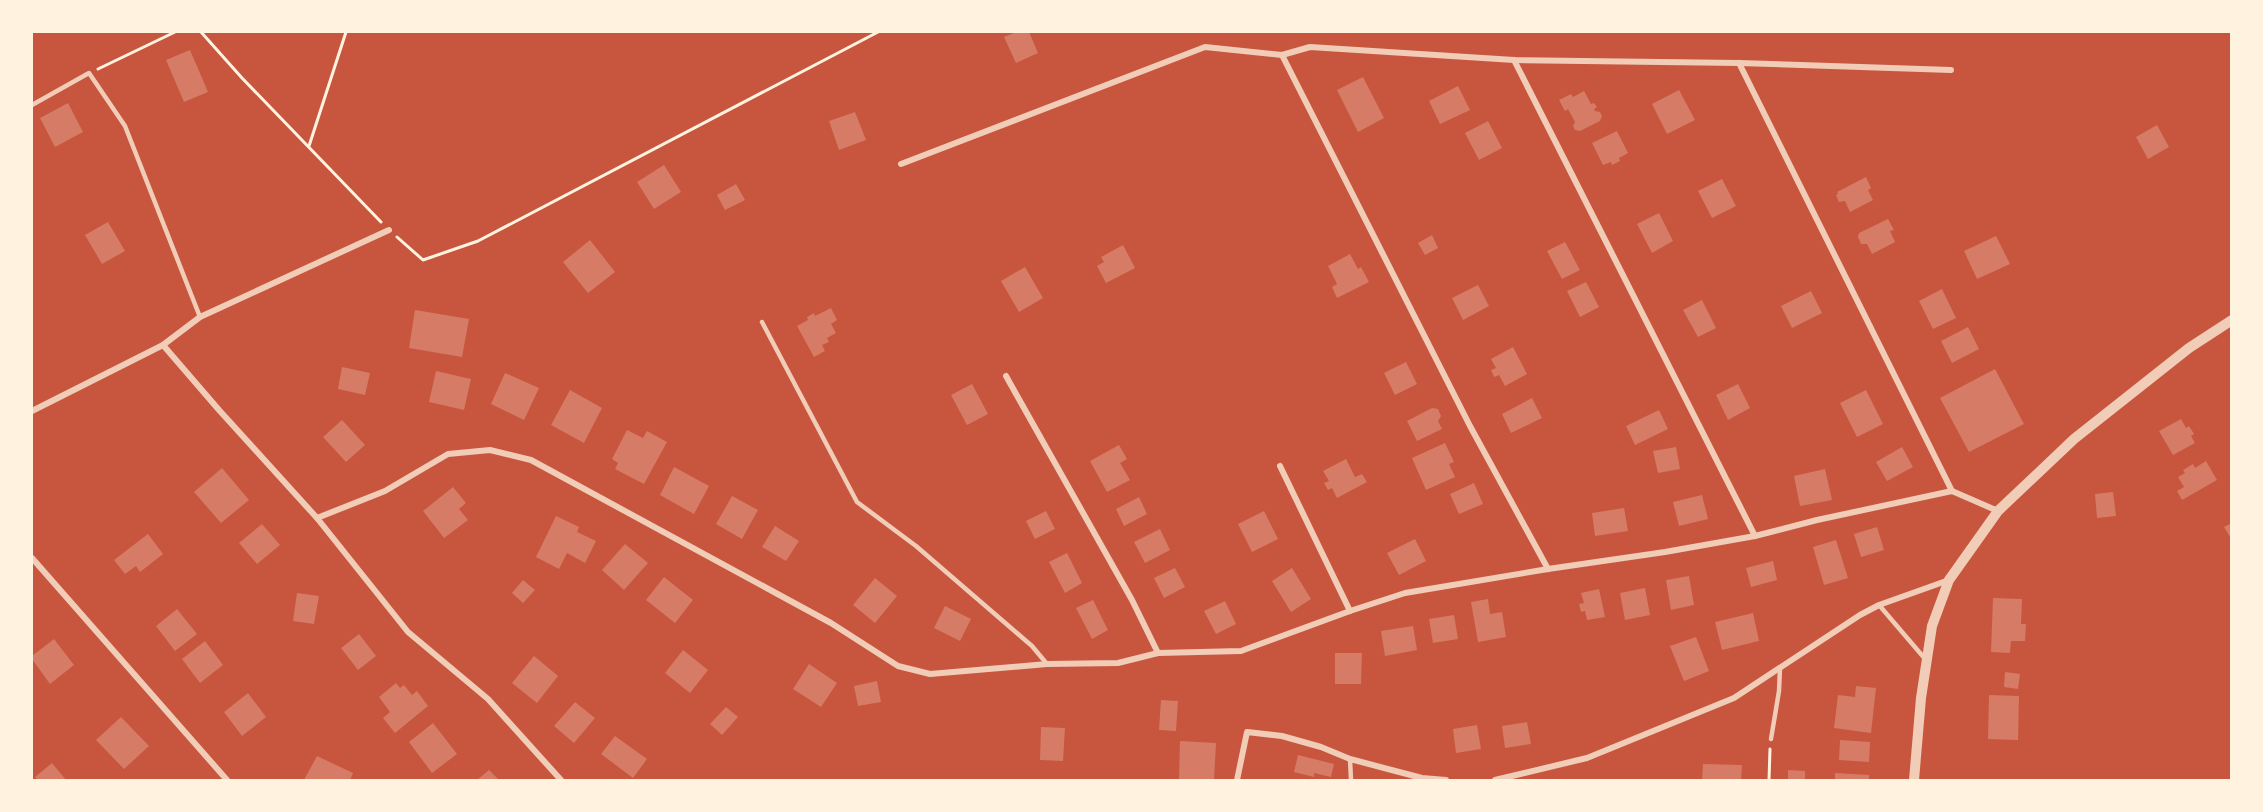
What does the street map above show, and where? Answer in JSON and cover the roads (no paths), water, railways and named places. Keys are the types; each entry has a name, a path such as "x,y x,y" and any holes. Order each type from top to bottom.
{"street":[{"path":"901,164 1205,47 1282,54 1310,47 1514,60 1739,63 1951,70"},
{"path":"1282,54 1470,426 1548,569"},
{"path":"1514,60 1755,536"},
{"path":"1739,63 1952,491"},
{"path":"32,411 163,345 200,317 389,230"},
{"path":"1914,780 1921,698 1932,626 1949,580 1998,511 2073,439 2189,348 2232,320"},
{"path":"163,345 318,518 408,632 488,699 561,780"},
{"path":"1006,376 1132,600 1158,653"},
{"path":"318,518 385,491 448,454 490,450 531,460 831,623 898,666 930,674 1047,664 1118,663 1158,653 1241,651 1405,593 1755,536 1952,491 1998,511"},
{"path":"1280,466 1350,611"},
{"path":"32,558 227,780"},
{"path":"1495,780 1587,758 1734,698 1860,615 1879,605 1949,580"},
{"path":"1237,780 1246,732 1282,736 1321,747 1350,759 1422,778 1446,780"}],"lane":[{"path":"32,105 89,73 125,126 200,317"},
{"path":"762,322 857,501 925,554 1032,646 1047,664"},
{"path":"1879,605 1927,661"},
{"path":"1771,739 1779,691 1780,668"},
{"path":"1350,759 1351,780"}]}
